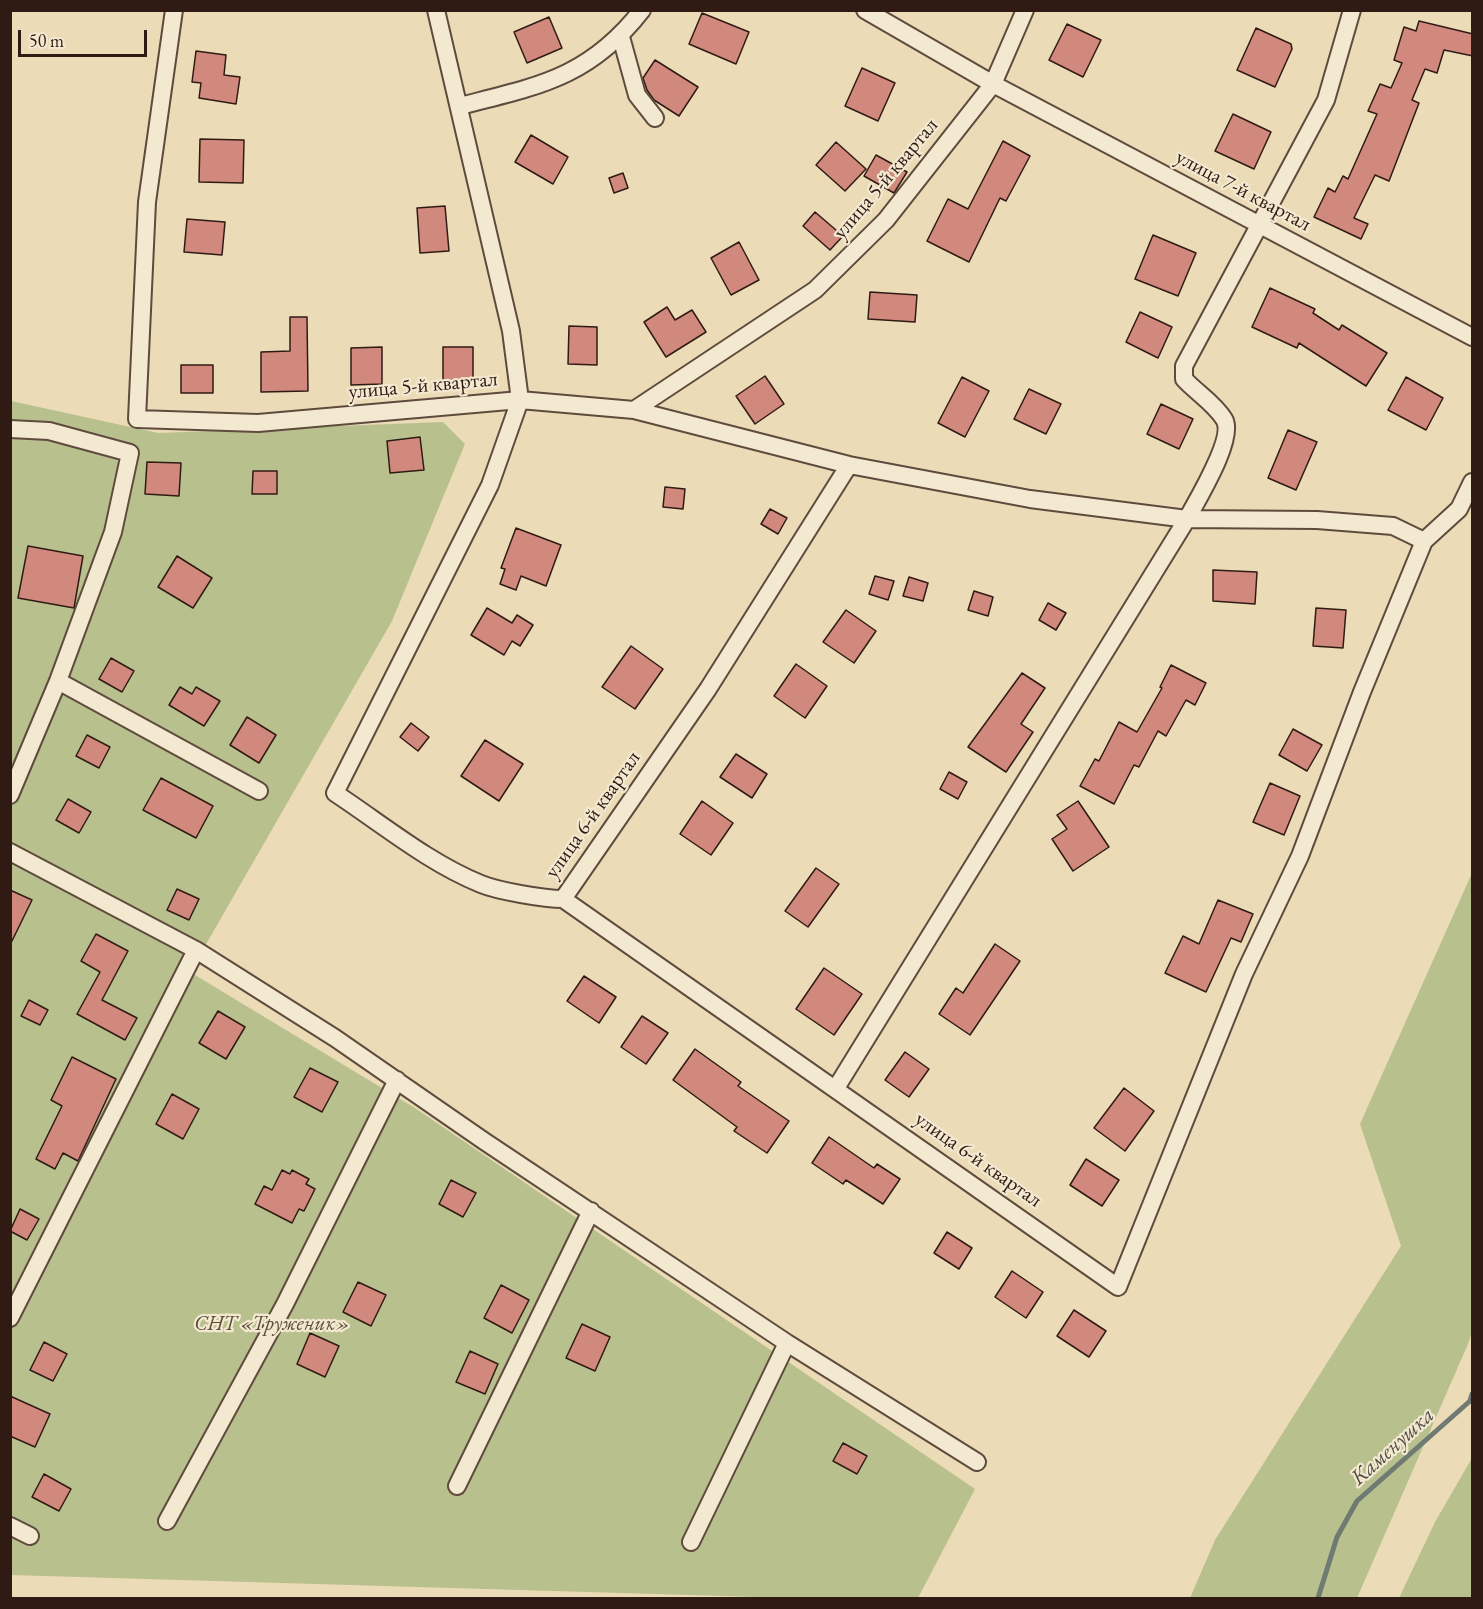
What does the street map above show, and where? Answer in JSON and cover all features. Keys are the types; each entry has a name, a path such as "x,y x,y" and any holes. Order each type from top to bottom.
{"street":[{"name":"улица 5-й квартал","path":"174,10 147,202 137,419 258,423 520,400 634,410 815,290 886,220 993,84 1025,10"},
{"path":"436,10 511,331 520,400 490,485 335,793 454,871 483,885 549,899 563,899"},
{"path":"460,106 545,84 584,66 621,37 642,10"},
{"name":"улица 7-й квартал","path":"865,10 993,84 1473,338"},
{"path":"836,1088 1187,519 1226,437 1226,422 1184,380 1184,366 1326,100 1352,10"},
{"path":"621,37 637,95 655,118"},
{"path":"634,410 849,465 1030,500 1187,519 1317,520 1393,526 1424,541 1459,509 1473,482"},
{"path":"10,429 49,431 130,453 113,532 58,681 10,795"},
{"name":"улица 6-й квартал","path":"849,465 708,689 563,899 1118,1287 1244,974 1300,856 1362,692 1424,541"},
{"path":"58,681 259,791"},
{"path":"10,852 196,950 397,1080 484,1142 787,1343 977,1462"},
{"path":"10,1318 196,950"},
{"path":"167,1521 285,1304 397,1080"},
{"path":"458,1486 591,1211"},
{"path":"691,1542 787,1343"},
{"path":"10,1526 30,1536"}],"green space":[{"name":"СНТ «Труженик»","path":"11,401 158,433 443,422 465,444 392,621 190,972 415,1108 975,1489 918,1598 790,1598 11,1575"},
{"path":"1472,873 1472,1332 1468,1344 1357,1598 1190,1598 1215,1540 1401,1246 1360,1124"},
{"path":"1472,1458 1472,1598 1399,1598 1435,1522"}],"building":[{"path":"702,13 749,32 736,64 689,44"},
{"path":"549,17 562,48 527,63 514,32"},
{"path":"1419,21 1473,34 1473,56 1444,50 1437,73 1425,69 1412,100 1419,103 1389,181 1375,175 1354,218 1368,224 1361,239 1314,217 1328,188 1335,192 1343,176 1348,179 1377,114 1368,111 1380,84 1391,88 1402,63 1394,60 1404,27 1416,31"},
{"path":"1067,24 1101,40 1083,77 1049,60"},
{"path":"1256,28 1291,44 1292,49 1275,87 1237,70"},
{"path":"196,51 226,55 224,75 240,77 236,104 199,98 201,83 192,82"},
{"path":"655,60 698,87 679,116 654,100 647,90 643,78"},
{"path":"862,68 895,83 878,121 845,106"},
{"path":"1233,114 1271,132 1254,169 1215,151"},
{"path":"531,135 568,157 553,184 515,162"},
{"path":"200,139 244,140 243,183 199,182"},
{"path":"1003,141 1030,156 1006,201 1000,198 969,262 927,241 948,199 968,209"},
{"path":"836,142 866,169 845,191 816,165"},
{"path":"876,155 907,172 894,193 864,176"},
{"path":"623,173 628,188 614,193 609,178"},
{"path":"445,206 449,251 420,253 417,208"},
{"path":"815,212 843,236 830,250 803,226"},
{"path":"187,219 225,222 222,255 184,252"},
{"path":"1153,235 1196,253 1178,296 1135,279"},
{"path":"739,242 759,280 731,295 711,258"},
{"path":"1270,288 1315,309 1313,313 1339,330 1342,325 1387,353 1366,386 1299,343 1297,348 1252,327"},
{"path":"870,292 917,295 915,322 868,319"},
{"path":"667,307 675,320 692,310 706,332 666,357 644,322"},
{"path":"1140,312 1172,327 1158,358 1126,342"},
{"path":"290,317 307,317 308,391 261,392 261,352 290,351"},
{"path":"569,326 597,327 597,365 568,364"},
{"path":"382,347 382,384 351,385 351,348"},
{"path":"443,347 473,347 473,384 443,384"},
{"path":"181,365 213,365 213,393 181,393"},
{"path":"765,376 784,404 755,424 736,396"},
{"path":"962,377 989,391 965,437 938,423"},
{"path":"1406,377 1443,398 1426,430 1388,410"},
{"path":"1029,389 1061,404 1046,434 1014,419"},
{"path":"1161,404 1193,419 1179,449 1147,434"},
{"path":"1288,430 1317,442 1296,490 1268,478"},
{"path":"420,437 424,470 390,473 387,441"},
{"path":"147,462 181,463 179,496 145,494"},
{"path":"253,471 277,471 277,494 252,494"},
{"path":"665,487 685,489 683,509 663,507"},
{"path":"770,509 787,518 778,534 761,524"},
{"path":"516,528 561,545 546,586 521,576 516,590 500,584 505,569 501,568"},
{"path":"28,546 83,556 74,608 18,598"},
{"path":"177,556 212,578 193,608 158,587"},
{"path":"1213,570 1257,572 1255,604 1213,601"},
{"path":"875,576 894,581 888,600 869,594"},
{"path":"909,577 928,583 923,601 903,596"},
{"path":"974,591 993,597 988,616 968,610"},
{"path":"1048,603 1066,613 1056,630 1039,620"},
{"path":"487,608 512,623 517,615 533,625 520,646 512,641 504,655 471,635"},
{"path":"1316,608 1346,610 1343,648 1313,646"},
{"path":"846,610 876,631 854,663 823,642"},
{"path":"631,646 663,669 635,709 602,687"},
{"path":"111,658 134,671 122,692 99,679"},
{"path":"796,664 827,686 805,718 774,696"},
{"path":"1171,665 1206,683 1195,705 1186,700 1166,736 1158,731 1139,767 1134,765 1114,804 1080,786 1095,759 1099,761 1119,722 1137,732 1162,688 1160,687"},
{"path":"1022,673 1045,688 1021,724 1033,732 1006,772 968,747"},
{"path":"180,687 192,694 196,687 220,701 204,726 169,705"},
{"path":"247,717 276,735 259,763 230,745"},
{"path":"411,723 429,737 418,751 400,737"},
{"path":"1293,729 1322,745 1307,771 1279,755"},
{"path":"87,735 110,747 99,768 76,756"},
{"path":"485,740 523,764 499,801 461,776"},
{"path":"736,754 767,774 752,798 720,777"},
{"path":"949,772 967,782 958,799 940,789"},
{"path":"161,778 213,806 196,838 143,810"},
{"path":"1270,783 1300,796 1284,835 1253,822"},
{"path":"68,799 91,812 79,833 56,820"},
{"path":"702,801 733,823 711,855 680,834"},
{"path":"1078,801 1109,847 1073,871 1052,839 1067,829 1057,815"},
{"path":"816,868 839,884 808,927 785,911"},
{"path":"177,889 199,899 189,920 167,910"},
{"path":"10,890 32,900 10,945"},
{"path":"1218,900 1253,914 1241,942 1231,938 1206,992 1165,973 1183,936 1199,944"},
{"path":"96,934 128,951 102,1000 137,1018 125,1040 77,1014 100,972 81,961"},
{"path":"995,944 1020,961 970,1035 939,1014 956,988 963,993"},
{"path":"824,968 862,994 834,1035 796,1009"},
{"path":"584,976 616,997 599,1023 567,1001"},
{"path":"29,1000 48,1010 40,1025 21,1016"},
{"path":"218,1011 245,1027 226,1059 199,1043"},
{"path":"642,1016 668,1033 646,1064 621,1047"},
{"path":"695,1049 741,1082 738,1086 789,1121 767,1153 734,1131 737,1127 673,1080"},
{"path":"905,1052 929,1069 909,1097 885,1080"},
{"path":"72,1057 116,1079 78,1161 63,1153 55,1169 36,1159 62,1106 51,1100"},
{"path":"310,1068 338,1082 322,1112 294,1097"},
{"path":"1124,1088 1154,1111 1125,1151 1094,1128"},
{"path":"172,1094 199,1109 183,1139 156,1124"},
{"path":"829,1137 874,1168 877,1164 900,1179 883,1204 846,1180 843,1184 812,1163"},
{"path":"1086,1159 1119,1180 1102,1206 1070,1185"},
{"path":"282,1170 290,1174 292,1170 309,1179 306,1184 315,1189 304,1211 299,1209 292,1223 255,1204 264,1186 272,1190"},
{"path":"451,1180 476,1193 463,1217 439,1204"},
{"path":"20,1209 39,1219 27,1240 10,1231"},
{"path":"947,1232 972,1248 959,1269 934,1253"},
{"path":"1012,1271 1043,1292 1026,1318 995,1297"},
{"path":"358,1282 386,1295 371,1326 343,1312"},
{"path":"501,1285 529,1300 512,1333 484,1318"},
{"path":"1074,1310 1106,1331 1089,1357 1057,1336"},
{"path":"582,1324 610,1337 595,1371 566,1358"},
{"path":"310,1333 339,1346 325,1377 297,1364"},
{"path":"44,1342 67,1354 53,1381 30,1370"},
{"path":"470,1351 498,1364 485,1394 456,1382"},
{"path":"10,1396 50,1414 35,1447 10,1436"},
{"path":"843,1443 867,1456 857,1474 833,1461"},
{"path":"44,1474 71,1489 59,1511 32,1497"}],"waterway":[{"name":"Каменушка","path":"1318,1598 1337,1537 1357,1501 1470,1401 1472,1394"}]}
